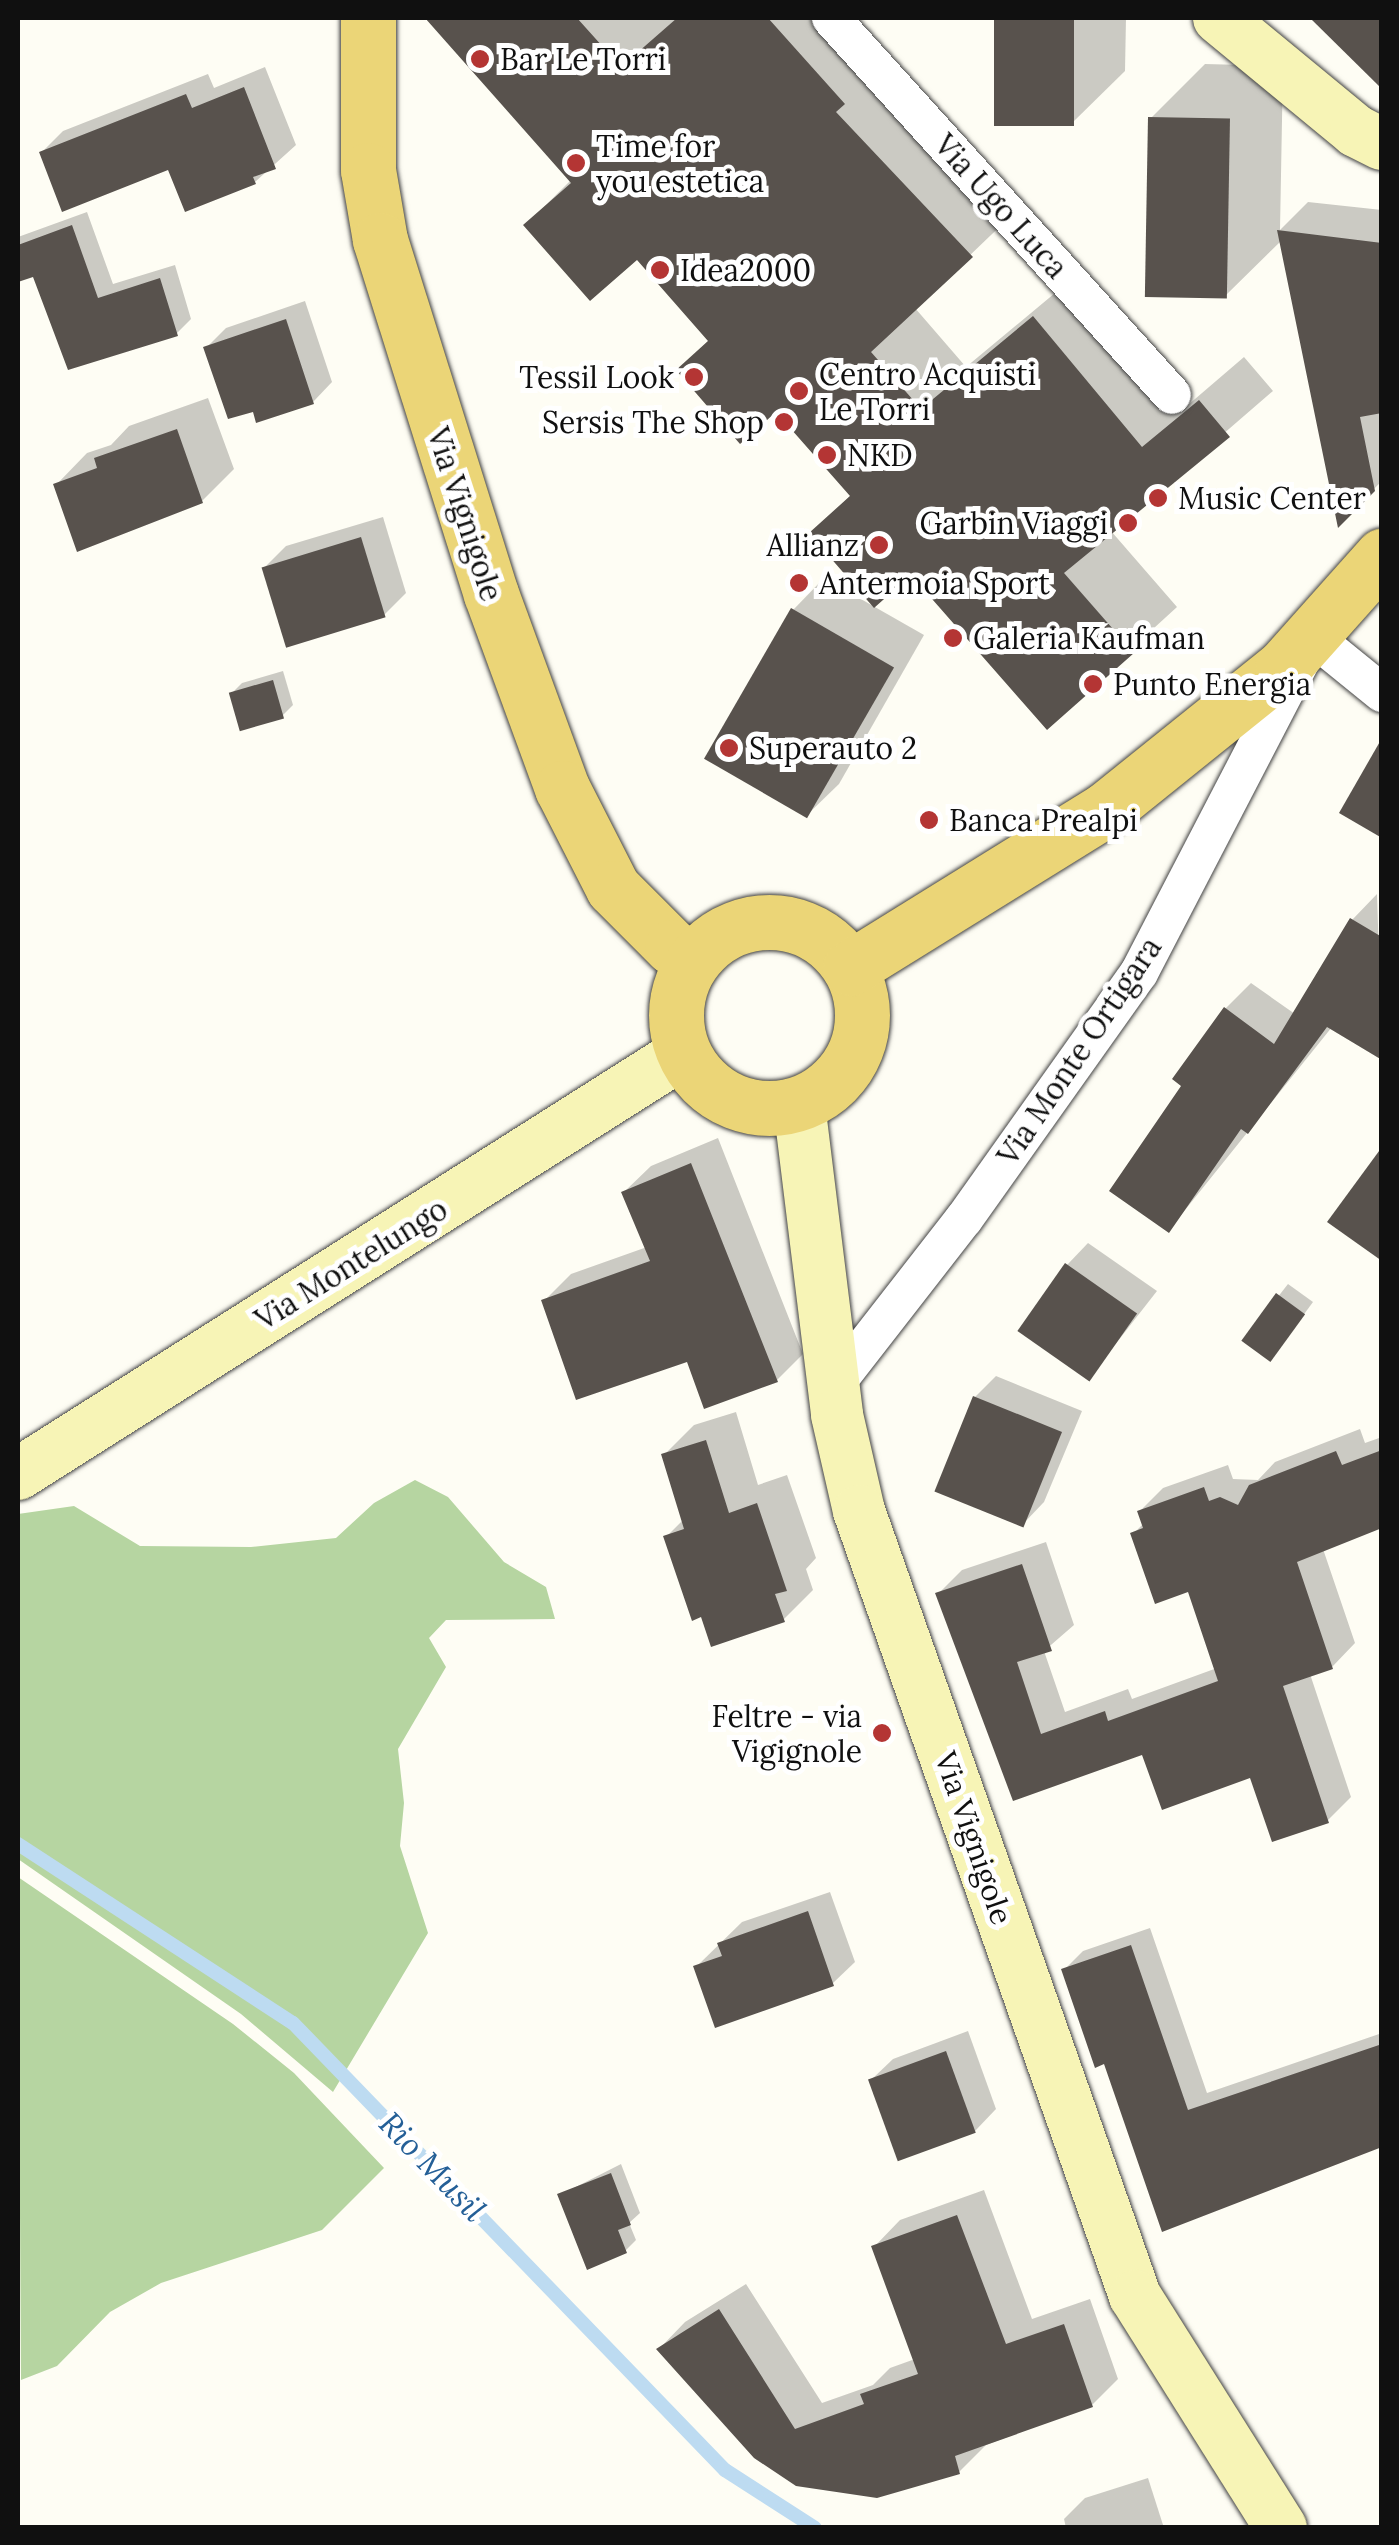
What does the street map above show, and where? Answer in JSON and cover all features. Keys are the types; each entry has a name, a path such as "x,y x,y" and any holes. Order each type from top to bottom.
{"main road":[{"name":"Via Vignigole","path":"368,18 368,170 380,240 491,594 562,788 613,888 672,946 694,958"},
{"path":"850,968 1105,810 1313,637 1382,556"},
{"path":"775,922 830,944 850,968 862,1007 856,1048 844,1072 799,1104 744,1105 697,1076 683,1053 676,1004 694,958 744,924 775,922"}],"street":[{"name":"Via Ugo Luca","path":"830,18 1172,395"},
{"path":"1220,18 1356,131 1382,144"},
{"path":"1313,637 1382,693"},
{"name":"Via Monte Ortigara","path":"833,1387 964,1219 1139,972 1313,637"},
{"name":"Via Montelungo","path":"18,1474 683,1053"},
{"name":"Via Vignigole","path":"799,1104 833,1387 859,1511 1135,2296 1280,2528"}],"green space":[{"path":"415,1480 448,1497 504,1562 546,1587 555,1619 446,1620 429,1638 446,1667 398,1749 404,1803 400,1846 428,1933 333,2092 241,2014 18,1859 18,1514 74,1506 140,1546 251,1547 336,1538 374,1503"},
{"path":"18,1877 233,2024 294,2073 384,2168 322,2230 161,2283 110,2312 57,2366 21,2380"}],"building":[{"path":"425,18 577,18 621,67 677,18 768,18 845,104 836,112 973,257 871,352 921,409 1033,316 1142,447 1199,400 1230,437 1064,573 1134,653 1047,730 911,575 874,608 809,533 850,496 776,412 740,444 676,370 708,341 637,260 590,301 523,225 571,183"},
{"path":"994,18 1074,18 1074,126 994,126"},
{"path":"1310,18 1382,18 1382,89"},
{"path":"244,87 276,169 253,177 256,184 185,212 168,170 62,212 39,152 186,94 192,108"},
{"path":"1148,117 1230,118 1227,298 1145,297"},
{"path":"72,225 98,298 160,278 178,336 68,370 33,277 18,282 18,245"},
{"path":"1277,230 1382,243 1382,413 1360,417 1375,491 1338,528"},
{"path":"286,319 314,404 256,423 253,412 228,419 203,347"},
{"path":"177,429 203,503 77,552 53,484 97,468 94,458"},
{"path":"361,537 386,617 286,648 262,567"},
{"path":"791,608 894,668 807,818 704,759"},
{"path":"273,680 284,718 240,731 229,693"},
{"path":"1382,738 1382,838 1339,813"},
{"path":"1350,918 1382,937 1382,1060 1327,1027 1248,1134 1241,1129 1169,1233 1109,1191 1181,1086 1172,1079 1224,1007 1274,1044"},
{"path":"1382,1147 1382,1261 1327,1222"},
{"path":"691,1163 778,1382 704,1409 687,1362 576,1400 541,1300 650,1261 621,1192"},
{"path":"1065,1263 1137,1313 1089,1381 1017,1331"},
{"path":"1276,1293 1305,1314 1270,1362 1241,1341"},
{"path":"973,1396 1062,1432 1023,1527 934,1491"},
{"path":"706,1440 729,1513 757,1503 787,1591 775,1594 785,1622 711,1647 701,1617 692,1621 663,1536 684,1529 661,1454"},
{"path":"1382,1450 1382,1528 1297,1562 1333,1669 1283,1686 1329,1823 1272,1842 1250,1778 1162,1810 1142,1755 1013,1801 935,1593 1022,1564 1052,1651 1017,1662 1041,1734 1105,1711 1108,1721 1218,1681 1188,1592 1155,1604 1130,1533 1143,1528 1137,1511 1204,1487 1209,1501 1220,1497 1238,1505 1249,1485 1336,1451 1342,1465"},
{"path":"808,1911 834,1986 715,2028 693,1966 722,1956 717,1943"},
{"path":"1131,1945 1188,2110 1382,2044 1382,2147 1162,2232 1104,2064 1095,2068 1061,1969"},
{"path":"946,2051 976,2133 898,2161 868,2079"},
{"path":"611,2173 631,2225 618,2230 627,2253 587,2270 557,2194"},
{"path":"957,2215 1006,2344 1064,2324 1093,2407 955,2456 960,2474 877,2498 796,2486 754,2458 656,2349 719,2309 795,2429 864,2404 860,2394 918,2374 871,2246"}],"waterway":[{"name":"Rio Musil","path":"18,1844 293,2023 725,2470 815,2528"}],"place":[{"name":"Bar Le Torri","path":"480,59"},
{"name":"Time for you estetica","path":"576,163"},
{"name":"Idea2000","path":"660,270"},
{"name":"Tessil Look","path":"694,377"},
{"name":"Centro Acquisti Le Torri","path":"799,391"},
{"name":"Sersis The Shop","path":"784,422"},
{"name":"NKD","path":"827,455"},
{"name":"Music Center","path":"1158,498"},
{"name":"Garbin Viaggi","path":"1128,523"},
{"name":"Allianz","path":"879,545"},
{"name":"Antermoia Sport","path":"799,583"},
{"name":"Galeria Kaufman","path":"953,638"},
{"name":"Punto Energia","path":"1093,684"},
{"name":"Superauto 2","path":"729,748"},
{"name":"Banca Prealpi","path":"929,820"},
{"name":"Feltre - via Vigignole","path":"882,1733"}]}
